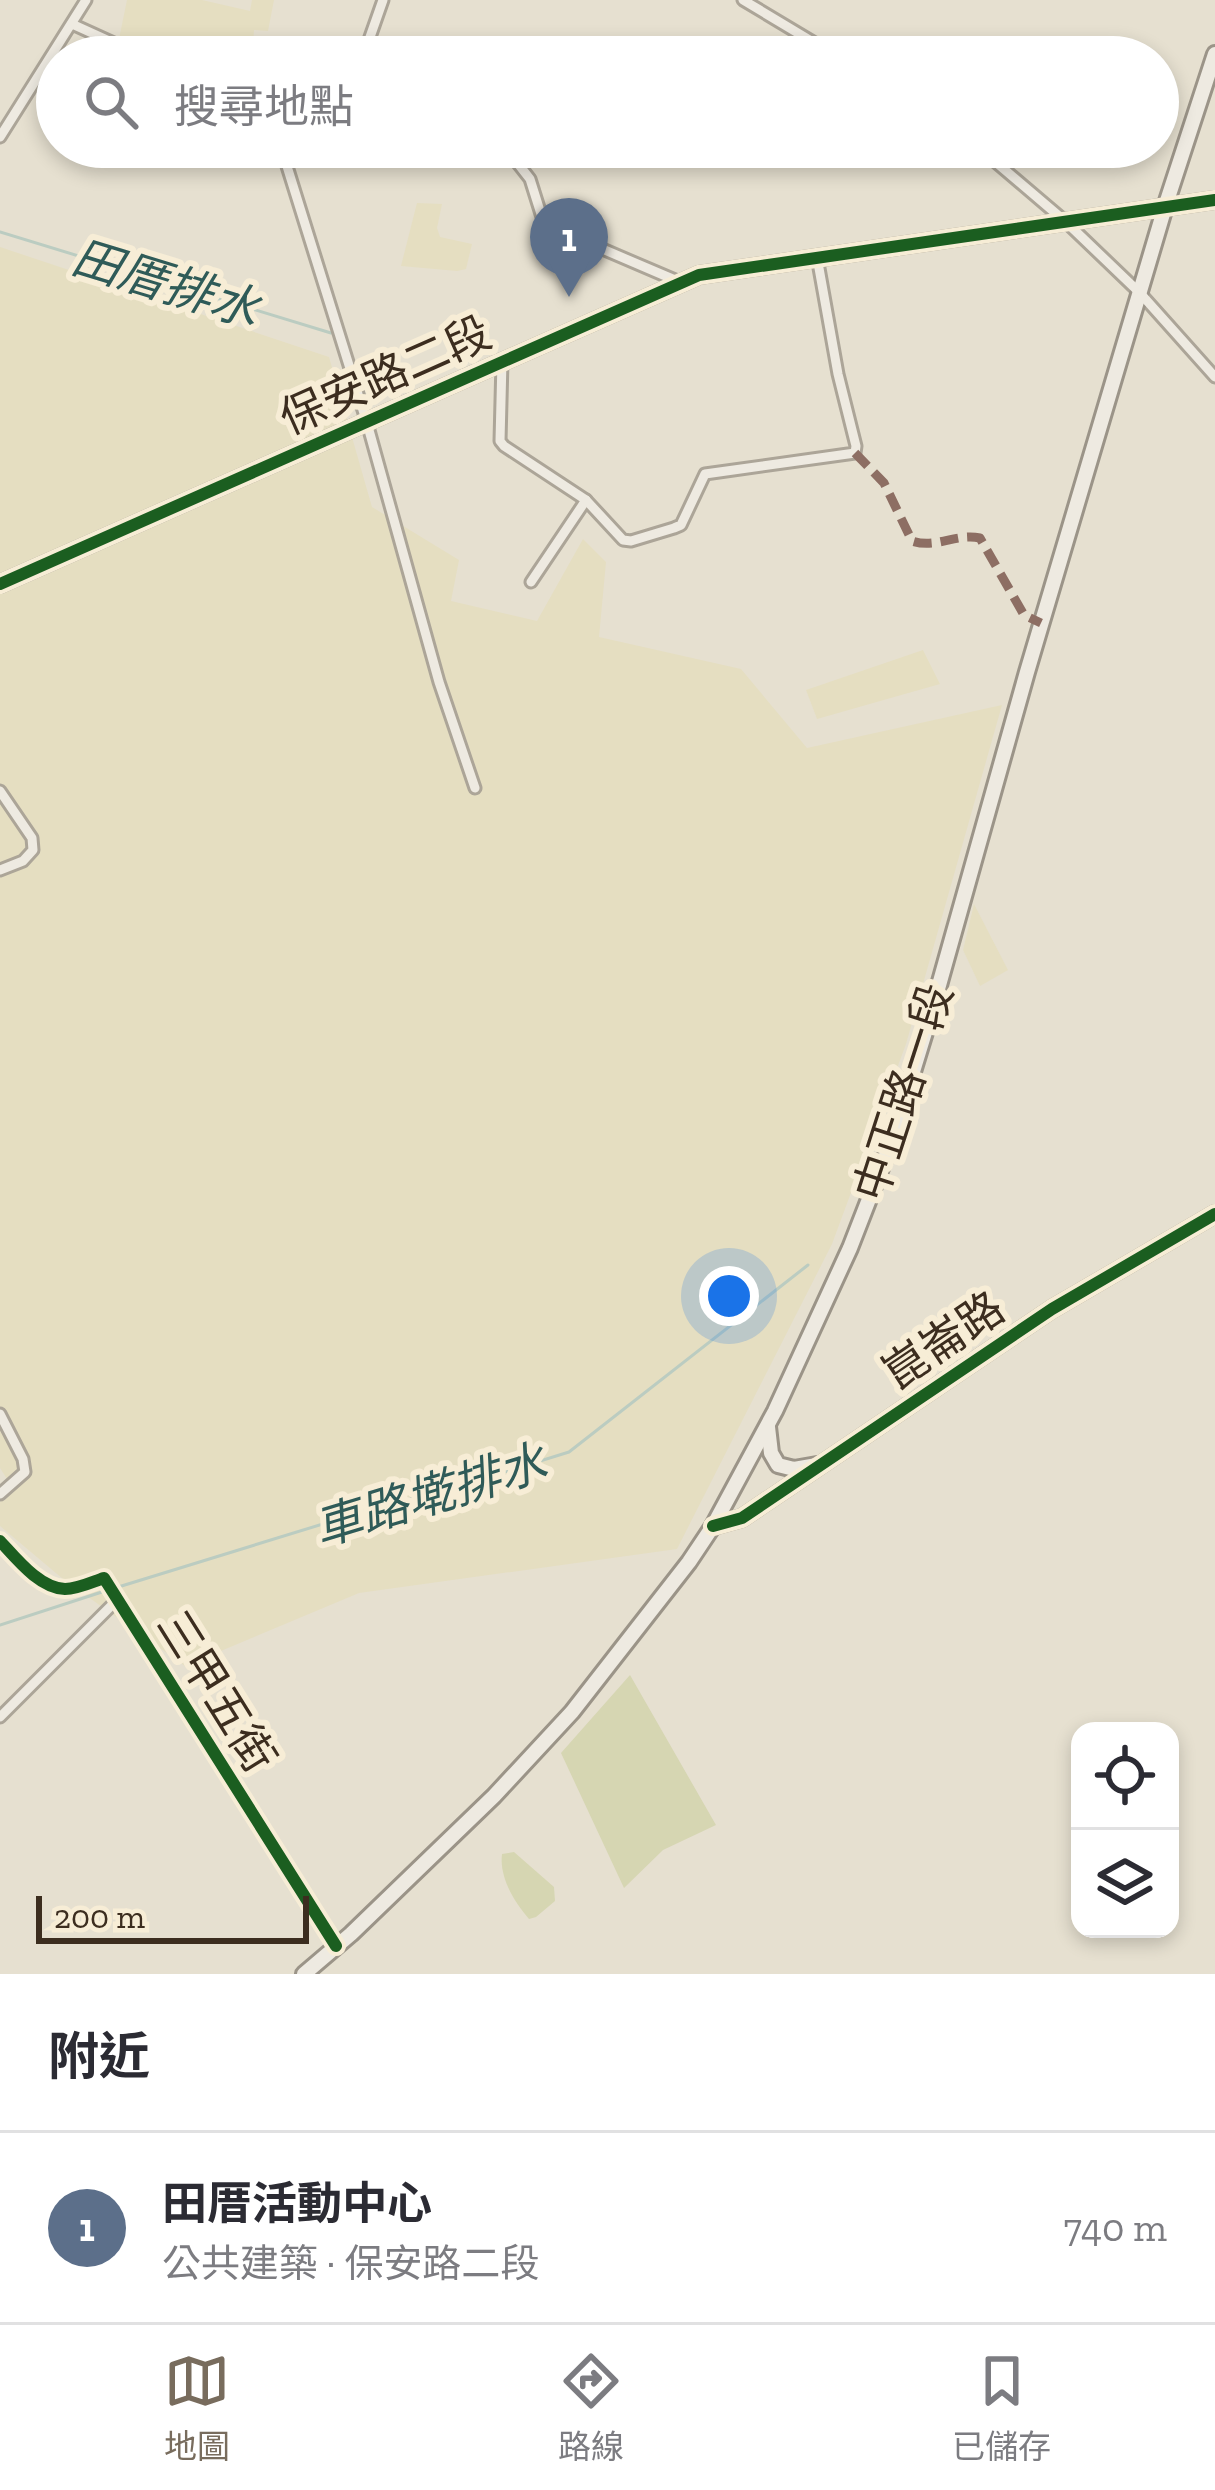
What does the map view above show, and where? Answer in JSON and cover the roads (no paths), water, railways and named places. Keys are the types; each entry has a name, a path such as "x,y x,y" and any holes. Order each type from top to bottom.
{"main road":[{"name":"中正路一段","path":"1179,164 1215,55"},
{"name":"中正路一段","path":"304,1974 494,1796 572,1712 713,1526 767,1424 850,1248 892,1140 1178,168"},
{"name":"保安路二段","path":"0,584 699,275 1215,200"},
{"name":"崑崙路","path":"713,1526 742,1518 1052,1310 1215,1214"},
{"path":"767,1424 771,1454 778,1465 794,1469 822,1464"}],"street":[{"path":"64,36 86,0"},
{"path":"370,36 383,0"},
{"path":"743,0 803,36"},
{"path":"72,24 98,36"},
{"path":"0,137 36,80"},
{"path":"288,168 367,423 439,682 476,788"},
{"path":"521,168 530,179 546,230 565,233 682,283"},
{"path":"1003,168 1140,293 1215,377"},
{"path":"502,361 500,441 504,446 586,500 623,540 680,525 705,474 855,453 818,257"},
{"path":"532,582 586,500"},
{"path":"0,791 32,838 33,850 23,861 0,870"},
{"path":"0,1414 25,1472 0,1494"},
{"name":"三甲五街","path":"0,1541 29,1571 56,1588 104,1579 336,1946"},
{"path":"0,1717 117,1600"}],"waterway":[{"name":"田厝排水","path":"0,232 331,333"},
{"name":"車路墘排水","path":"115,1588 569,1452 808,1265"},
{"name":"車路墘排水","path":"0,1625 105,1591"}],"place":[{"name":"田厝活動中心","path":"569,297"}]}
